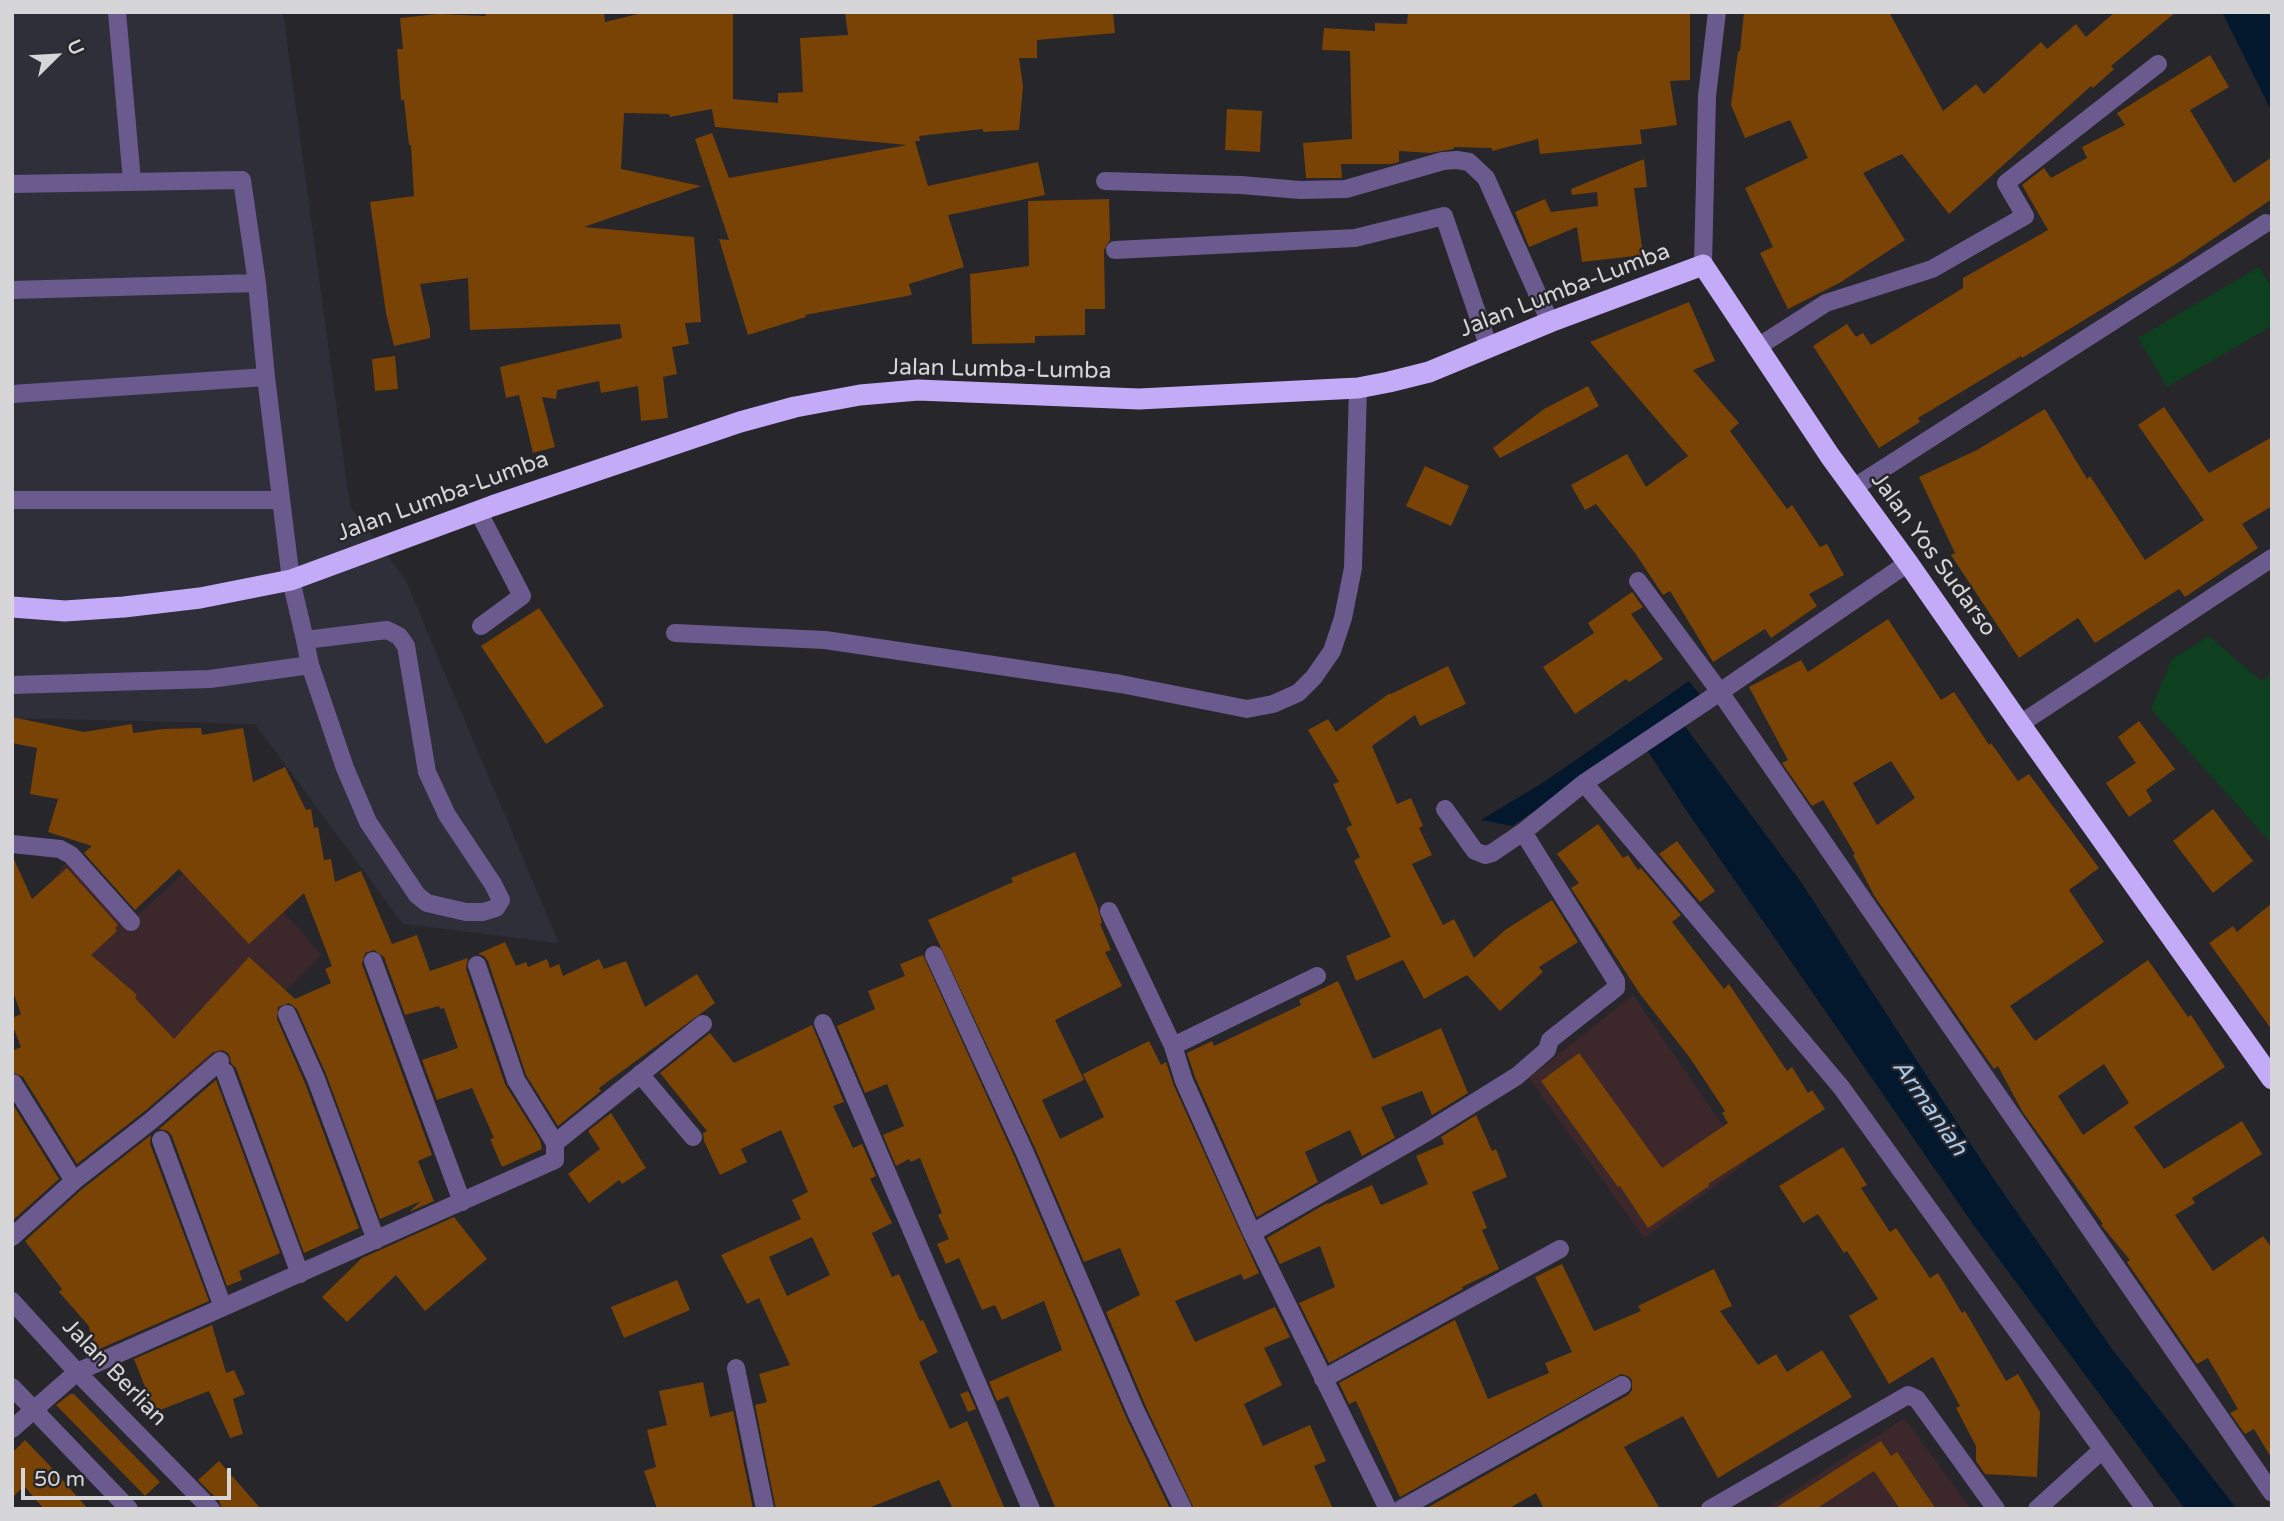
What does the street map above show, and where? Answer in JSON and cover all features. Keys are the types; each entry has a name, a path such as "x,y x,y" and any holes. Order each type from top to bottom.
{"highway":[{"name":"Jalan Lumba-Lumba","path":"12,607 65,611 124,607 200,598 291,580 478,511 740,422 795,407 860,395 918,390 1139,399 1358,388 1429,372 1550,322 1703,265"},
{"name":"Jalan Yos Sudarso","path":"1703,265 1756,348 1853,488 2272,1079"}],"street":[{"path":"117,12 132,181"},
{"path":"1703,265 1707,96 1717,12"},
{"path":"1756,348 1826,303 1932,269 2025,216 2006,183 2158,64"},
{"path":"1105,181 1241,185 1300,190 1346,189 1443,161 1469,162 1486,178 1550,322"},
{"path":"12,184 242,180 257,283 291,580 310,665 345,768 368,822 417,895 427,903 466,912 483,912 500,905 501,900 493,884 447,815 427,772 410,660 406,646 399,636 387,630 305,640"},
{"path":"1115,250 1355,238 1444,216 1489,348"},
{"path":"1853,488 2266,223"},
{"path":"12,289 257,283"},
{"path":"12,394 266,377"},
{"path":"675,633 825,640 1121,684 1247,709 1273,704 1298,693 1314,677 1332,651 1343,618 1353,568 1358,388"},
{"path":"12,500 281,500"},
{"path":"478,511 522,596 481,626"},
{"path":"2020,724 2272,558"},
{"path":"1445,809 1475,851 1480,854 1492,853 1584,783 1908,563"},
{"path":"1638,581 1720,692 2272,1493"},
{"path":"12,685 210,679 310,665"},
{"path":"1584,783 1840,1087 2144,1509"},
{"path":"1252,1233 1424,1134 1517,1076 1547,1050 1550,1040 1616,988 1616,981 1524,831"},
{"path":"12,844 60,849 71,855 131,922"},
{"path":"1108,911 1173,1046 1184,1081 1252,1233 1388,1509"},
{"path":"934,955 1025,1153 1136,1412 1183,1509"},
{"path":"373,961 461,1202"},
{"path":"12,1429 77,1372 555,1160 555,1143 516,1080 477,965"},
{"path":"1173,1046 1317,976"},
{"path":"287,1014 316,1079 376,1240"},
{"path":"822,1023 1031,1509"},
{"path":"555,1143 703,1024"},
{"path":"12,1237 74,1181 223,1067 300,1273"},
{"path":"640,1074 693,1137"},
{"path":"13,1083 74,1181"},
{"path":"161,1140 223,1307"},
{"path":"1324,1379 1560,1249"},
{"name":"Jalan Berlian","path":"12,1301 77,1372 211,1509"},
{"path":"736,1368 765,1509"},
{"path":"1401,1509 1622,1385"},
{"path":"12,1387 129,1509"},
{"path":"1710,1509 1908,1395 1917,1399 1996,1509"},
{"path":"2037,1509 2102,1450"}],"shaded area":[{"path":"12,12 283,12 350,506 405,579 559,943 403,924 255,724 12,718"},
{"path":"221,838 321,955 187,1091 72,981 42,895 68,859 135,918"},
{"path":"1633,995 1748,1162 1644,1238 1529,1078"},
{"path":"1904,1418 1971,1509 1766,1509"}],"green space":[{"path":"2259,267 2272,288 2272,326 2167,387 2138,338"},
{"path":"2209,636 2261,681 2272,674 2272,844 2151,709 2172,659"}],"water":[{"path":"2222,12 2272,12 2272,112"},
{"name":"Armaniah","path":"1689,681 1700,695 1675,713 1801,882 1991,1175 2112,1349 2237,1509 2185,1509 1975,1227 1686,810 1640,739 1512,826 1481,820 1544,782"}],"building":[{"path":"485,12 604,12 605,22 646,12 733,12 733,99 778,103 778,93 803,92 800,38 848,35 845,12 1113,12 1115,33 1037,40 1037,58 1019,58 1023,86 1019,130 983,132 983,129 919,136 920,141 915,141 928,186 1038,162 1045,195 948,215 964,267 909,284 912,295 805,315 806,317 748,335 719,239 729,240 695,139 712,133 729,178 907,145 715,127 712,109 670,117 669,114 624,113 621,169 701,186 584,227 694,237 701,322 685,323 689,344 672,347 677,374 663,377 668,418 641,421 638,386 601,393 599,381 557,390 556,399 542,397 555,447 533,453 519,395 506,398 500,367 622,338 620,324 470,330 468,278 420,284 430,338 394,346 386,313 370,202 414,196 411,145 404,100 401,100 397,49 403,49 400,18 438,14 486,16"},
{"path":"1408,12 1690,12 1690,80 1670,81 1677,125 1640,130 1642,144 1540,154 1538,139 1492,151 1492,148 1454,147 1430,153 1399,151 1399,162 1341,164 1342,178 1306,178 1303,143 1352,139 1350,51 1322,50 1324,28 1375,31 1375,23 1407,24"},
{"path":"1744,12 1889,12 1943,111 1976,84 1984,94 2041,42 2047,49 2076,24 2086,37 2115,12 2176,12 2111,66 2114,69 2093,88 2091,86 1949,214 1902,154 1863,173 1905,240 1841,282 1788,309 1760,253 1773,247 1745,188 1808,158 1790,120 1745,138 1731,105"},
{"path":"2210,55 2229,87 2190,110 2234,183 2272,157 2272,199 2179,262 1918,418 1920,422 1879,448 1813,346 1847,324 1856,337 1863,333 1871,345 1963,288 1963,278 2048,230 2022,185 2044,168 2051,178 2087,158 2082,147 2125,125 2117,113"},
{"path":"1227,109 1262,111 1260,152 1225,150"},
{"path":"1644,159 1647,187 1634,188 1643,255 1582,262 1577,227 1529,247 1515,212 1545,199 1551,212 1598,206 1597,192 1572,195 1571,189"},
{"path":"1109,199 1110,240 1104,250 1105,309 1085,309 1085,335 1035,336 1035,343 972,344 970,274 1029,266 1028,201"},
{"path":"1689,302 1715,361 1693,370 1739,423 1730,431 1787,509 1792,505 1820,547 1827,544 1844,575 1809,594 1817,606 1771,638 1765,629 1713,662 1670,591 1663,595 1635,553 1596,504 1585,510 1571,485 1627,454 1646,487 1688,456 1590,342"},
{"path":"395,356 398,389 375,391 372,359"},
{"path":"1588,386 1599,406 1500,458 1493,448 1544,409"},
{"path":"2164,407 2209,473 2272,437 2272,506 2242,524 2258,548 2185,597 2179,589 2095,643 2078,618 2019,658 1951,555 1955,553 1919,477 1977,450 2045,409 2087,479 2090,476 2145,560 2204,520 2138,425"},
{"path":"1425,466 1469,486 1451,526 1406,506"},
{"path":"1632,592 1643,607 1631,614 1663,659 1629,682 1626,679 1575,714 1543,667 1594,633 1588,623"},
{"path":"539,608 604,706 546,744 481,646"},
{"path":"1888,619 1941,700 1954,692 1989,745 1991,743 2018,781 2029,774 2099,868 2069,890 2104,942 2010,1006 2035,1041 2148,960 2188,1017 2191,1015 2225,1067 2134,1127 2164,1169 2242,1121 2262,1154 2192,1198 2195,1203 2175,1215 2213,1271 2263,1236 2272,1248 2272,1459 2254,1429 2245,1434 2230,1413 2238,1409 2208,1358 2197,1364 2127,1262 2130,1260 2101,1225 2103,1224 2022,1111 1998,1066 1994,1069 1875,897 1853,855 1855,854 1823,800 1812,806 1782,763 1788,760 1749,687 1801,660 1808,672","holes":["1891,761 1915,798 1877,825 1853,783","2104,1064 2129,1103 2083,1135 2058,1096"]},
{"path":"1448,666 1466,704 1420,726 1415,715 1372,746 1397,804 1411,798 1423,826 1419,828 1432,855 1412,864 1443,925 1454,919 1474,958 1505,930 1552,900 1578,942 1539,967 1543,972 1500,1011 1467,975 1424,999 1403,960 1356,981 1346,956 1391,937 1354,861 1360,857 1346,828 1352,825 1333,784 1339,782 1308,730 1328,719 1336,732 1390,693"},
{"path":"12,717 84,732 132,724 133,733 201,728 202,735 243,728 253,782 285,767 306,810 311,809 314,828 318,827 324,860 331,859 335,882 361,871 392,944 417,935 430,971 468,958 466,969 505,1084 540,1140 542,1149 502,1167 490,1139 494,1138 472,1088 437,1100 422,1060 458,1048 444,1008 440,1009 439,1006 405,1015 384,957 374,950 365,953 362,964 432,1155 418,1161 434,1201 409,1212 421,1201 380,1219 326,1074 297,1009 289,1003 278,1007 277,1019 305,1083 359,1228 304,1253 236,1068 231,1063 229,1054 223,1050 213,1052 145,1111 77,1164 23,1077 12,1072 12,1051 21,1047 12,1018 21,1014 12,989 12,855 32,899 67,868 118,925 115,928 117,931 91,955 137,995 135,998 174,1039 249,957 295,999 331,983 325,969 332,966 304,893 249,944 179,869 135,910 84,853 92,846 48,832 58,799 30,794 37,748 12,743"},
{"path":"2139,721 2175,769 2146,790 2152,801 2129,817 2106,783 2136,763 2118,737"},
{"path":"2213,809 2253,861 2213,893 2173,841"},
{"path":"1598,824 1623,858 1628,855 1638,870 1641,868 1681,915 1672,922 1724,989 1729,984 1787,1071 1792,1067 1808,1093 1812,1090 1825,1109 1708,1184 1709,1186 1648,1228 1541,1081 1579,1053 1662,1168 1728,1123 1722,1113 1725,1111 1690,1058 1640,994 1571,888 1579,883 1557,854"},
{"path":"1677,841 1715,891 1700,902 1659,854"},
{"path":"1075,852 1098,908 1102,923 1100,924 1111,950 1105,952 1122,986 1055,1020 1084,1080 1042,1100 1060,1139 1104,1117 1083,1074 1149,1041 1161,1065 1166,1062 1174,1086 1259,1273 1244,1280 1241,1274 1175,1301 1195,1342 1275,1307 1290,1337 1264,1348 1282,1385 1244,1404 1263,1446 1310,1425 1326,1461 1314,1466 1333,1509 1194,1509 1146,1407 1106,1312 1140,1295 1120,1248 1084,1262 1035,1148 928,920 1013,882 1011,878"},
{"path":"2272,903 2272,1030 2209,943 2233,926 2237,932"},
{"path":"505,942 516,966 526,962 528,967 547,959 550,968 559,964 563,976 599,959 604,969 626,961 645,1007 697,974 715,1003 599,1088 601,1091 558,1126 526,1075 488,961 478,954"},
{"path":"923,955 1015,1158 1126,1417 1170,1509 1056,1509 1008,1396 997,1401 989,1382 1062,1350 1044,1301 1002,1320 995,1305 982,1310 959,1258 946,1264 937,1244 949,1239 938,1215 942,1213 920,1158 911,1162 909,1159 896,1166 883,1135 904,1126 887,1084 865,1093 837,1026 875,1009 868,991 905,976 900,964"},
{"path":"1338,981 1373,1059 1441,1028 1468,1093 1432,1115 1422,1091 1381,1107 1395,1138 1362,1156 1350,1130 1305,1152 1318,1182 1257,1217 1187,1053 1212,1041 1214,1046 1301,1005 1299,1000"},
{"path":"812,1025 844,1102 833,1106 853,1148 862,1144 876,1176 870,1179 892,1223 872,1233 892,1277 899,1274 920,1321 923,1320 938,1352 919,1362 950,1429 967,1421 1005,1509 953,1509 939,1480 866,1509 776,1509 755,1405 767,1402 759,1374 790,1365 759,1298 747,1304 721,1255 801,1219 792,1200 808,1192 781,1130 741,1149 747,1162 720,1175 704,1141 703,1133 707,1131 660,1073 710,1033 734,1063","holes":["812,1237 830,1275 787,1296 769,1257"]},
{"path":"216,1080 280,1253 239,1271 242,1280 227,1286 172,1136 168,1131 159,1129"},
{"path":"12,1103 59,1179 12,1221"},
{"path":"611,1113 646,1168 622,1184 619,1180 589,1203 568,1174 600,1149 588,1131"},
{"path":"1476,1115 1492,1151 1496,1149 1507,1177 1472,1192 1487,1228 1482,1230 1499,1269 1462,1287 1463,1289 1329,1363 1299,1303 1335,1287 1320,1246 1280,1264 1267,1238 1327,1203 1372,1185 1381,1205 1428,1184 1416,1156 1444,1144 1441,1137"},
{"path":"151,1135 150,1144 209,1301 97,1350 88,1325 59,1292 62,1289 25,1241 81,1190"},
{"path":"1843,1147 1867,1185 1861,1188 1890,1232 1896,1228 1930,1278 1938,1273 1962,1313 1965,1311 2006,1381 2018,1374 2040,1412 2037,1477 1985,1474 1976,1461 1976,1446 1956,1408 1960,1406 1933,1357 1889,1384 1849,1316 1878,1299 1847,1251 1844,1253 1818,1214 1803,1223 1779,1186"},
{"path":"454,1217 487,1259 425,1311 396,1275 347,1322 322,1297 362,1258"},
{"path":"1562,1264 1594,1331 1641,1311 1638,1306 1714,1269 1732,1306 1720,1311 1758,1365 1776,1354 1787,1372 1822,1350 1852,1397 1718,1478 1683,1416 1624,1447 1660,1509 1544,1509 1536,1493 1508,1509 1425,1509 1628,1395 1632,1390 1632,1380 1621,1374 1400,1497 1356,1401 1349,1404 1339,1383 1455,1320 1488,1399 1549,1373 1545,1363 1572,1352 1535,1277"},
{"path":"677,1280 690,1310 624,1338 611,1307"},
{"path":"212,1325 226,1373 234,1370 245,1394 233,1399 243,1434 230,1438 209,1391 155,1412 134,1359"},
{"path":"703,1382 710,1417 733,1411 753,1509 657,1509 644,1471 656,1467 647,1430 667,1425 659,1391"},
{"path":"968,1391 976,1409 968,1412 960,1394"},
{"path":"74,1394 160,1482 145,1496 56,1405"},
{"path":"25,1440 88,1509 44,1509 24,1486 12,1498 12,1453"},
{"path":"1881,1441 1891,1456 1897,1452 1936,1509 1900,1509 1874,1471 1816,1509 1774,1509"},
{"path":"219,1461 261,1509 222,1509 219,1501 198,1480"}]}
